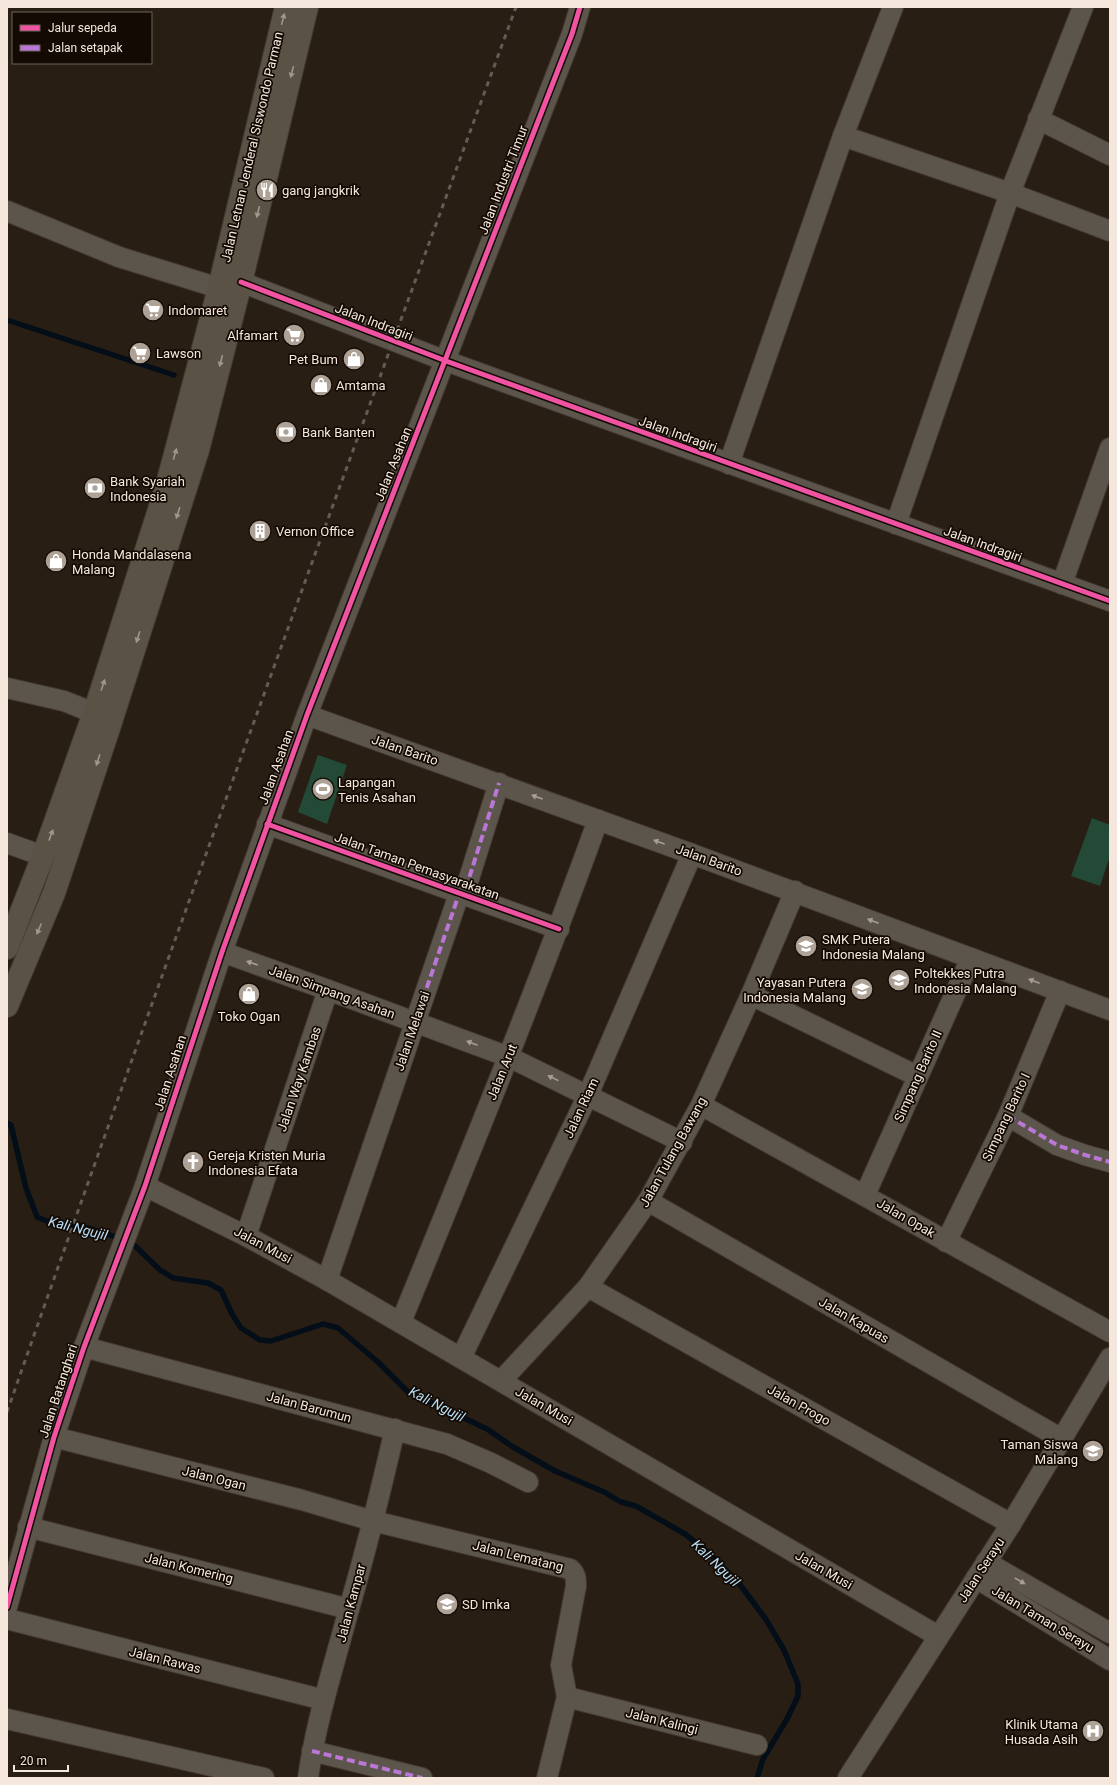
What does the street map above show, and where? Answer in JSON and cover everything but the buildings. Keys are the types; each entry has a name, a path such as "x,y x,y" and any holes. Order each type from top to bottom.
{"main road":[{"name":"Jalan Letnan Jenderal Siswondo Parman","path":"7,948 33,884 94,713 166,488 219,288 286,7"},
{"name":"Jalan Letnan Jenderal Siswondo Parman","path":"7,1006 54,893 198,450 241,282 307,7"},
{"path":"33,884 54,893"}],"street":[{"name":"Jalan Industri Timur","path":"446,361 572,34 580,7"},
{"path":"729,464 843,136 893,7"},
{"path":"896,524 1010,193 1083,7"},
{"path":"1038,119 1110,155"},
{"path":"843,136 1010,193 1110,231"},
{"path":"7,211 119,257 219,288"},
{"name":"Jalan Indragiri","path":"241,282 446,361 1110,601"},
{"name":"Jalan Asahan","path":"145,1186 222,952 267,824 307,715 446,361"},
{"path":"1062,584 1110,448"},
{"path":"7,688 64,701 94,713"},
{"name":"Jalan Barito","path":"307,715 499,783 1110,1010"},
{"name":"Jalan Melawai","path":"327,1280 458,897 466,888 499,783"},
{"name":"Jalan Arut","path":"401,1322 509,1057 559,929 598,820"},
{"name":"Jalan Taman Pemasyarakatan","path":"267,824 559,929"},
{"path":"7,843 43,856"},
{"name":"Jalan Riam","path":"461,1358 588,1095 692,854"},
{"name":"Jalan Tulang Bawang","path":"501,1381 588,1287 648,1201 682,1142 701,1105 751,995 794,892"},
{"name":"Jalan Simpang Asahan","path":"222,952 509,1057 682,1142"},
{"name":"Simpang Barito II","path":"865,1195 971,958"},
{"name":"Jalan Way Kambas","path":"246,1236 328,990"},
{"name":"Simpang Barito I","path":"946,1242 1008,1116 1060,991"},
{"path":"751,995 918,1076"},
{"name":"Jalan Opak","path":"701,1105 1110,1332"},
{"path":"1008,1116 1057,1145 1110,1162"},
{"name":"Jalan Batanghari","path":"7,1607 54,1437 84,1347 145,1186"},
{"name":"Jalan Musi","path":"145,1186 246,1236 327,1280 938,1636"},
{"name":"Jalan Kapuas","path":"648,1201 1060,1438"},
{"name":"Jalan Progo","path":"588,1287 1011,1524"},
{"name":"Jalan Barumun","path":"84,1347 447,1444 491,1463 528,1482"},
{"name":"Jalan Serayu","path":"848,1778 1011,1524 1060,1438 1110,1358"},
{"name":"Jalan Kampar","path":"308,1778 312,1751 324,1700 373,1520 395,1429"},
{"name":"Jalan Ogan","path":"54,1437 302,1500 373,1520"},
{"name":"Jalan Lematang","path":"373,1520 570,1569 574,1572 576,1586 561,1666 567,1697 547,1778"},
{"name":"Jalan Komering","path":"28,1527 349,1609"},
{"name":"Jalan Taman Serayu","path":"986,1562 1110,1633"},
{"name":"Jalan Taman Serayu","path":"976,1578 1110,1660"},
{"name":"Jalan Rawas","path":"7,1619 324,1700"},
{"name":"Jalan Kalingi","path":"567,1697 757,1745"},
{"path":"7,1719 264,1778"},
{"path":"312,1751 422,1778"}],"green space":[{"name":"Lapangan Tenis Asahan","path":"318,755 347,765 327,824 298,812"},
{"path":"1092,818 1110,825 1110,856 1100,886 1071,876"}],"waterway":[{"path":"7,320 174,375"},
{"name":"Kali Ngujil","path":"7,1123 11,1125 26,1188 37,1217 47,1221 81,1226 133,1244 160,1270 173,1278 208,1283 221,1290 232,1314 241,1328 260,1340 271,1341 323,1324 338,1328 378,1362 407,1391 487,1429 513,1447 555,1471 604,1492 621,1502 636,1506 685,1534 711,1555 741,1586 765,1618 784,1650 798,1684 798,1696 787,1719 763,1759 757,1778"}],"railway":[{"path":"7,1412 195,884 516,7"}],"marked path":[{"path":"415,1022 458,897 466,888 499,783"},
{"path":"1008,1116 1057,1145 1110,1162"},
{"path":"312,1751 422,1778"}],"cycle path":[{"path":"7,1607 54,1437 84,1347 145,1186 222,952 307,715 572,34 580,7"},
{"path":"241,282 446,361 1110,601"},
{"path":"267,824 559,929"}],"place":[{"name":"gang jangkrik","path":"267,190"},
{"name":"Indomaret","path":"153,310"},
{"name":"Alfamart","path":"294,335"},
{"name":"Lawson","path":"140,353"},
{"name":"Pet Bum","path":"354,359"},
{"name":"Amtama","path":"321,385"},
{"name":"Bank Banten","path":"286,432"},
{"name":"Bank Syariah Indonesia","path":"95,488"},
{"name":"Vernon Office","path":"260,531"},
{"name":"Honda Mandalasena Malang","path":"56,561"},
{"name":"Lapangan Tenis Asahan","path":"323,789"},
{"name":"SMK Putera Indonesia Malang","path":"806,946"},
{"name":"Poltekkes Putra Indonesia Malang","path":"899,980"},
{"name":"Yayasan Putera Indonesia Malang","path":"862,989"},
{"name":"Toko Ogan","path":"249,994"},
{"name":"Gereja Kristen Muria Indonesia Efata","path":"193,1162"},
{"name":"Taman Siswa Malang","path":"1093,1451"},
{"name":"SD Imka","path":"447,1604"},
{"name":"Klinik Utama Husada Asih","path":"1093,1731"}]}
